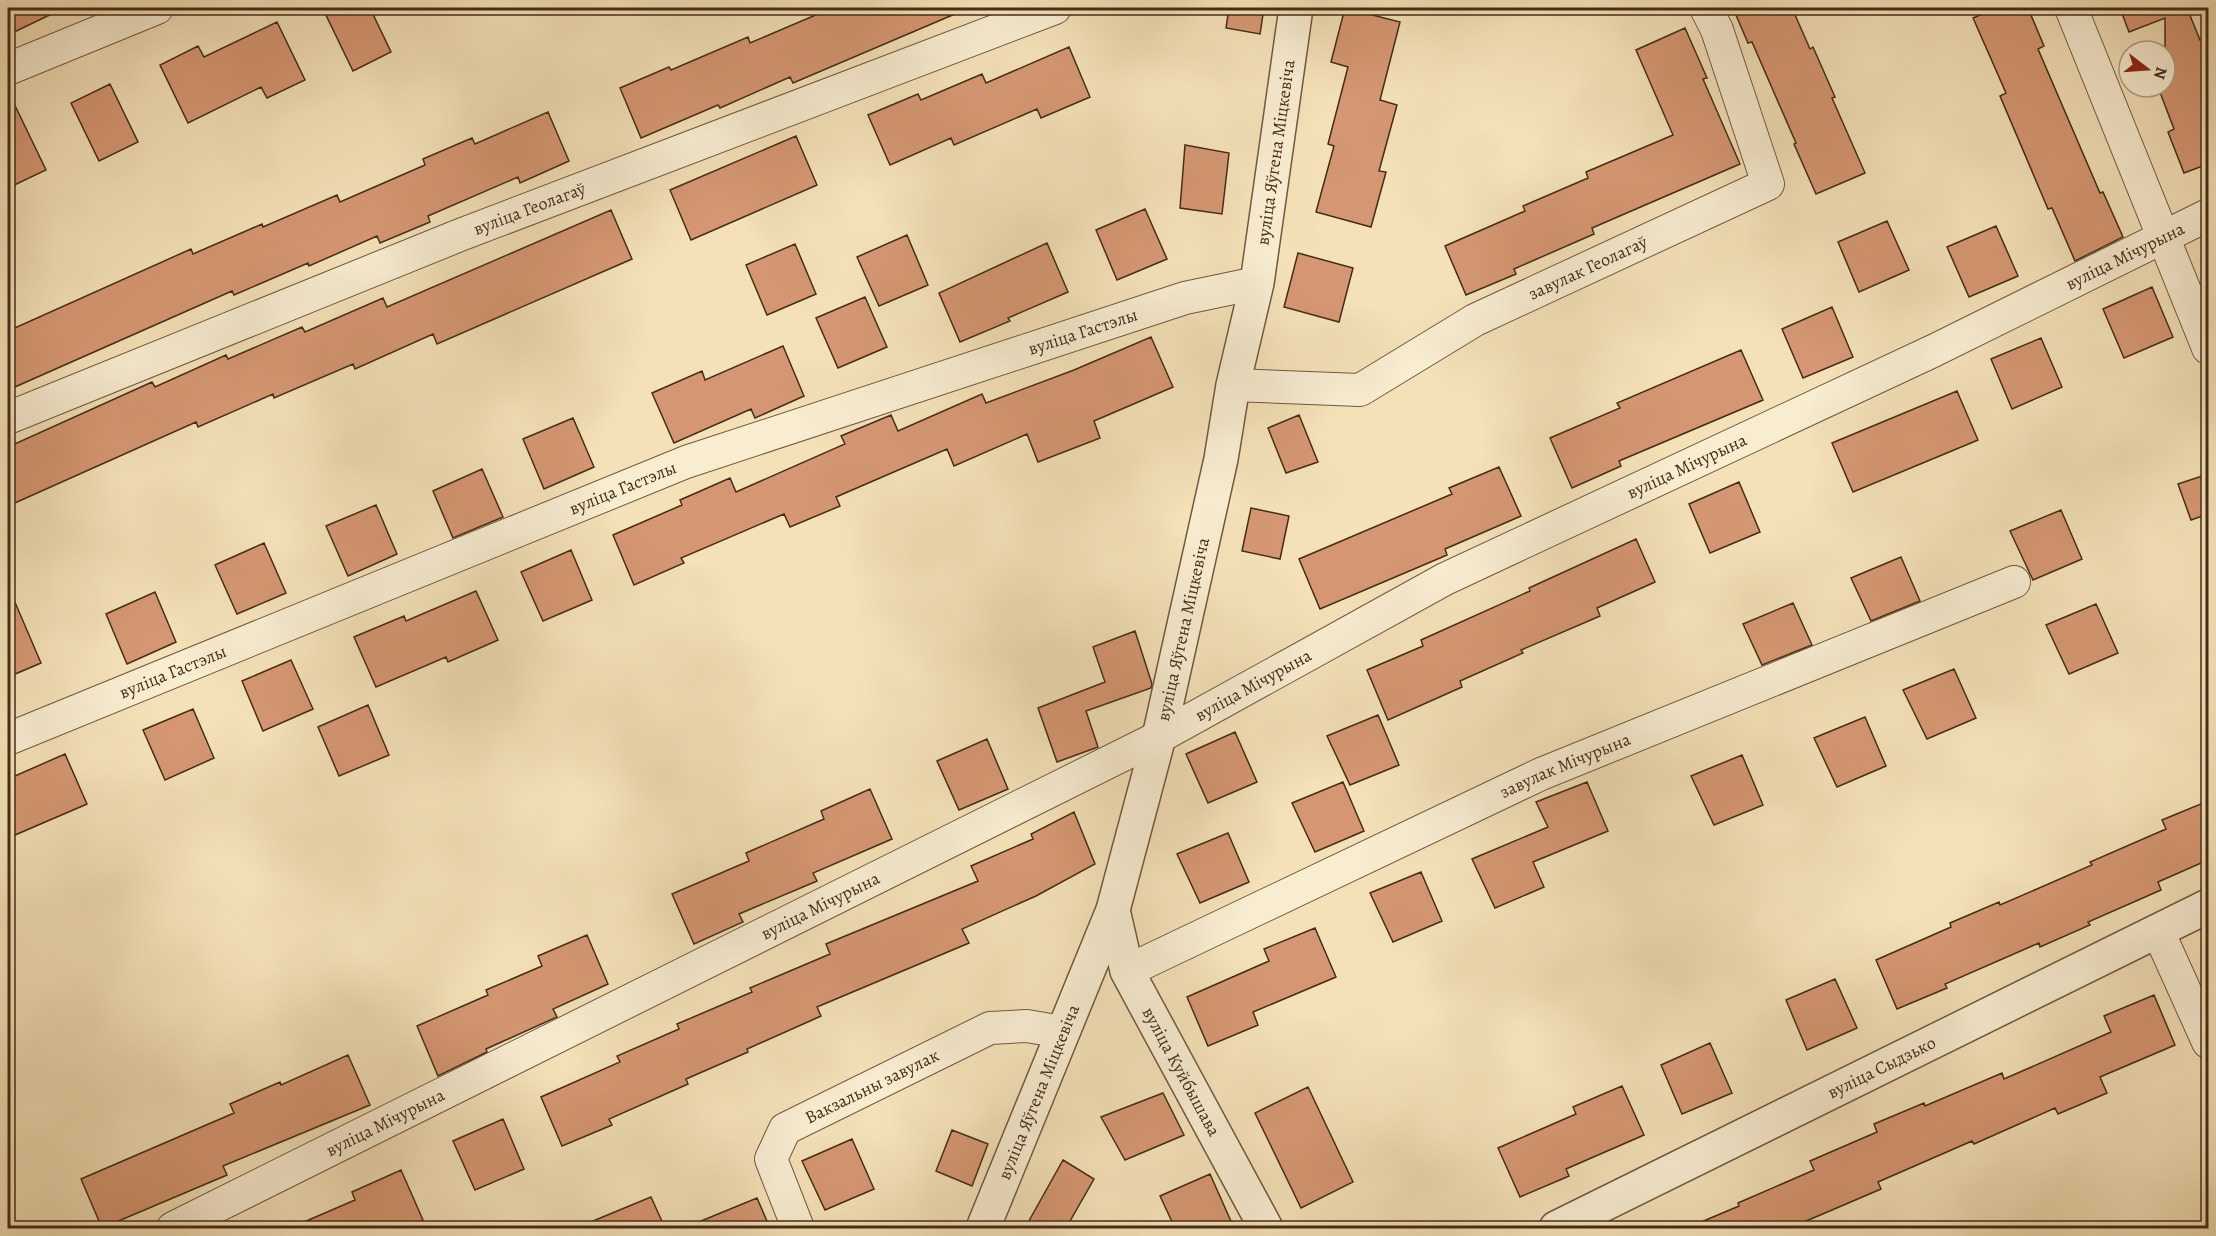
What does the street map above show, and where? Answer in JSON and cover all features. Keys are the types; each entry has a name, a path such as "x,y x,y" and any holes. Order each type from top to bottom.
{"street":[{"path":"8,69 157,8"},
{"name":"вуліца Геолагаў","path":"8,418 471,231 1055,8"},
{"name":"вуліца Яўгена Міцкевіча","path":"983,1228 1113,910 1159,736 1221,459 1233,385 1257,283 1296,8"},
{"name":"завулак Геолагаў","path":"1233,385 1360,390 1475,321 1768,184 1718,30 1706,8"},
{"path":"2071,8 2208,348"},
{"name":"вуліца Мічурына","path":"173,1228 1159,736 1445,579 1933,351 2208,215"},
{"name":"вуліца Гастэлы","path":"8,739 686,462 1185,298 1257,283"},
{"name":"завулак Мічурына","path":"1127,971 1541,774 2014,582"},
{"name":"вуліца Сыдзько","path":"1556,1228 2208,906"},
{"name":"вуліца Куйбышава","path":"1113,910 1127,971 1266,1228"},
{"path":"2158,931 2208,1042"},
{"name":"Вакзальны завулак","path":"798,1228 771,1159 785,1129 990,1028 1027,1026 1062,1032"}],"building":[{"path":"8,8 64,8 8,35"},
{"path":"336,8 370,8 391,52 353,71 325,13"},
{"path":"832,8 969,8 793,83 790,77 720,108 718,105 641,138 620,88 669,67 671,70 748,37 750,43"},
{"path":"1229,8 1264,8 1260,34 1226,28"},
{"path":"1345,8 1400,22 1380,100 1397,105 1379,171 1386,172 1371,227 1316,212 1334,146 1328,144 1348,67 1331,62"},
{"path":"1733,8 1792,8 1810,49 1813,47 1835,97 1832,98 1865,173 1816,194 1752,42 1748,43"},
{"path":"1997,8 2028,8 2044,46 2038,49 2100,193 2103,192 2123,237 2075,261 2052,208 2048,209 2000,96 2006,93 1973,18"},
{"path":"2120,8 2187,8 2200,40 2208,37 2208,164 2184,173 2168,132 2174,129 2163,99 2177,99 2177,39 2165,39 2165,18 2129,32"},
{"path":"277,22 305,80 267,98 261,87 188,123 160,65 198,46 204,57"},
{"path":"1685,28 1707,78 1703,79 1740,164 1592,228 1594,234 1514,269 1516,274 1466,295 1445,246 1525,211 1523,206 1588,178 1586,172 1673,135 1636,50"},
{"path":"1069,47 1090,97 1041,118 1037,109 954,145 951,138 890,165 868,115 918,94 921,100 982,74 986,83"},
{"path":"110,84 138,142 99,161 71,103"},
{"path":"8,91 46,170 8,188"},
{"path":"548,112 569,161 520,183 518,177 428,216 430,222 380,243 377,236 234,295 232,291 8,390 8,331 191,249 193,254 337,195 340,202 425,165 423,159 472,138 475,144"},
{"path":"796,136 817,185 691,240 670,190"},
{"path":"1185,145 1229,153 1222,214 1180,208"},
{"path":"1145,209 1167,259 1117,280 1096,230"},
{"path":"611,210 632,259 437,344 433,334 355,369 353,364 274,398 273,394 198,427 196,422 8,506 8,447 152,382 155,387 226,355 228,359 302,327 305,332 383,298 387,307"},
{"path":"1887,221 1909,270 1859,292 1838,242"},
{"path":"1996,226 2018,276 1969,297 1947,247"},
{"path":"907,235 928,285 879,306 857,257"},
{"path":"1047,243 1068,292 1008,318 1010,321 960,342 939,293"},
{"path":"795,244 816,294 767,315 746,265"},
{"path":"1298,253 1353,268 1339,322 1284,307"},
{"path":"2152,287 2173,337 2124,358 2103,309"},
{"path":"865,297 887,347 838,368 816,318"},
{"path":"1832,307 1853,357 1803,378 1782,329"},
{"path":"1151,337 1173,387 1094,421 1100,438 1038,462 1027,434 954,466 947,449 836,497 840,506 790,527 784,514 681,558 684,563 634,585 613,535 682,505 680,500 730,478 736,492 845,444 841,436 891,415 898,431 982,394 986,403 1074,370"},
{"path":"2041,338 2062,387 2012,409 1991,359"},
{"path":"783,346 804,396 755,418 751,409 674,443 652,393 702,371 705,380"},
{"path":"1741,350 1763,400 1619,461 1621,466 1572,488 1550,438 1620,408 1617,403"},
{"path":"1957,391 1978,440 1853,492 1832,443"},
{"path":"1299,415 1318,462 1286,473 1268,428"},
{"path":"573,418 594,467 544,489 523,439"},
{"path":"1499,467 1521,516 1445,549 1447,555 1320,609 1299,559 1452,494 1449,488"},
{"path":"482,469 503,517 453,538 433,491"},
{"path":"2208,474 2208,514 2191,520 2178,484"},
{"path":"1739,482 1760,532 1710,553 1689,504"},
{"path":"376,505 397,554 348,576 326,526"},
{"path":"1251,508 1289,516 1280,559 1242,551"},
{"path":"2061,510 2082,559 2033,580 2010,531"},
{"path":"1636,539 1655,582 1597,608 1600,616 1521,650 1523,653 1460,681 1462,687 1388,720 1367,670 1423,646 1421,640 1530,591 1529,588"},
{"path":"264,543 286,593 237,614 215,565"},
{"path":"571,550 592,600 543,621 521,572"},
{"path":"1901,557 1920,601 1871,621 1851,578"},
{"path":"8,586 41,663 8,677"},
{"path":"476,591 498,640 448,662 446,657 376,687 354,637 404,616 406,621"},
{"path":"155,592 176,642 127,664 106,614"},
{"path":"1793,603 1812,645 1762,665 1743,624"},
{"path":"2096,604 2118,653 2069,674 2046,625"},
{"path":"1135,631 1152,684 1151,688 1086,711 1098,747 1057,762 1038,708 1105,682 1093,647"},
{"path":"291,660 313,709 263,731 242,681"},
{"path":"1954,669 1976,718 1927,739 1903,690"},
{"path":"368,705 389,755 339,776 318,727"},
{"path":"193,709 214,758 165,780 143,730"},
{"path":"1378,715 1399,765 1350,785 1327,736"},
{"path":"1865,717 1886,766 1837,787 1814,738"},
{"path":"1235,732 1257,782 1208,803 1186,754"},
{"path":"987,739 1008,789 959,810 937,761"},
{"path":"65,754 87,804 8,838 8,779"},
{"path":"1742,755 1763,805 1714,825 1691,776"},
{"path":"1343,782 1364,831 1315,852 1292,803"},
{"path":"1587,782 1608,831 1533,862 1544,887 1495,908 1472,859 1548,827 1536,802"},
{"path":"870,789 892,839 813,873 817,881 739,914 743,922 694,944 672,894 749,861 746,853 824,819 821,811"},
{"path":"2208,801 2208,860 2158,882 2161,890 2088,922 2090,925 2040,947 2039,943 1945,984 1947,988 1897,1009 1876,960 1951,927 1950,923 1999,902 2000,905 2092,865 2090,862 2166,829 2162,820"},
{"path":"1074,812 1095,864 1036,896 962,929 969,943 817,1007 821,1016 686,1079 688,1084 609,1119 612,1125 562,1146 541,1097 620,1062 617,1056 679,1029 677,1024 752,992 750,988 830,954 826,944 978,881 971,866 1033,839 1031,834"},
{"path":"1228,833 1249,882 1200,903 1177,854"},
{"path":"1421,872 1442,921 1393,942 1370,893"},
{"path":"1315,928 1336,977 1253,1012 1258,1025 1208,1046 1187,997 1269,961 1264,949"},
{"path":"587,935 608,984 553,1009 557,1017 486,1049 487,1052 438,1076 417,1026 488,995 486,990 542,966 538,956"},
{"path":"1835,979 1857,1028 1807,1050 1786,1000"},
{"path":"2154,995 2175,1045 2100,1077 2107,1093 2058,1114 2055,1108 1974,1144 1972,1141 1878,1182 1881,1189 1804,1222 1807,1228 1687,1228 1814,1170 1810,1161 1877,1132 1874,1124 1924,1103 1925,1106 2002,1073 2004,1079 2111,1032 2104,1016"},
{"path":"1710,1043 1732,1093 1682,1114 1661,1065"},
{"path":"348,1055 370,1105 223,1166 227,1175 102,1228 81,1179 234,1113 230,1104 280,1082 281,1085"},
{"path":"1622,1086 1644,1135 1566,1169 1569,1176 1520,1197 1498,1148 1576,1114 1573,1107"},
{"path":"1308,1087 1353,1182 1301,1208 1255,1113"},
{"path":"1163,1093 1184,1135 1125,1160 1101,1117"},
{"path":"503,1119 524,1169 475,1190 453,1141"},
{"path":"952,1130 988,1144 972,1186 936,1171"},
{"path":"852,1139 874,1189 825,1210 802,1161"},
{"path":"1063,1160 1094,1179 1066,1228 1025,1228"},
{"path":"401,1170 423,1220 403,1228 290,1228 355,1200 352,1192"},
{"path":"1210,1174 1234,1228 1175,1228 1160,1196"},
{"path":"651,1197 665,1228 576,1228"},
{"path":"757,1198 770,1228 684,1228"}]}
